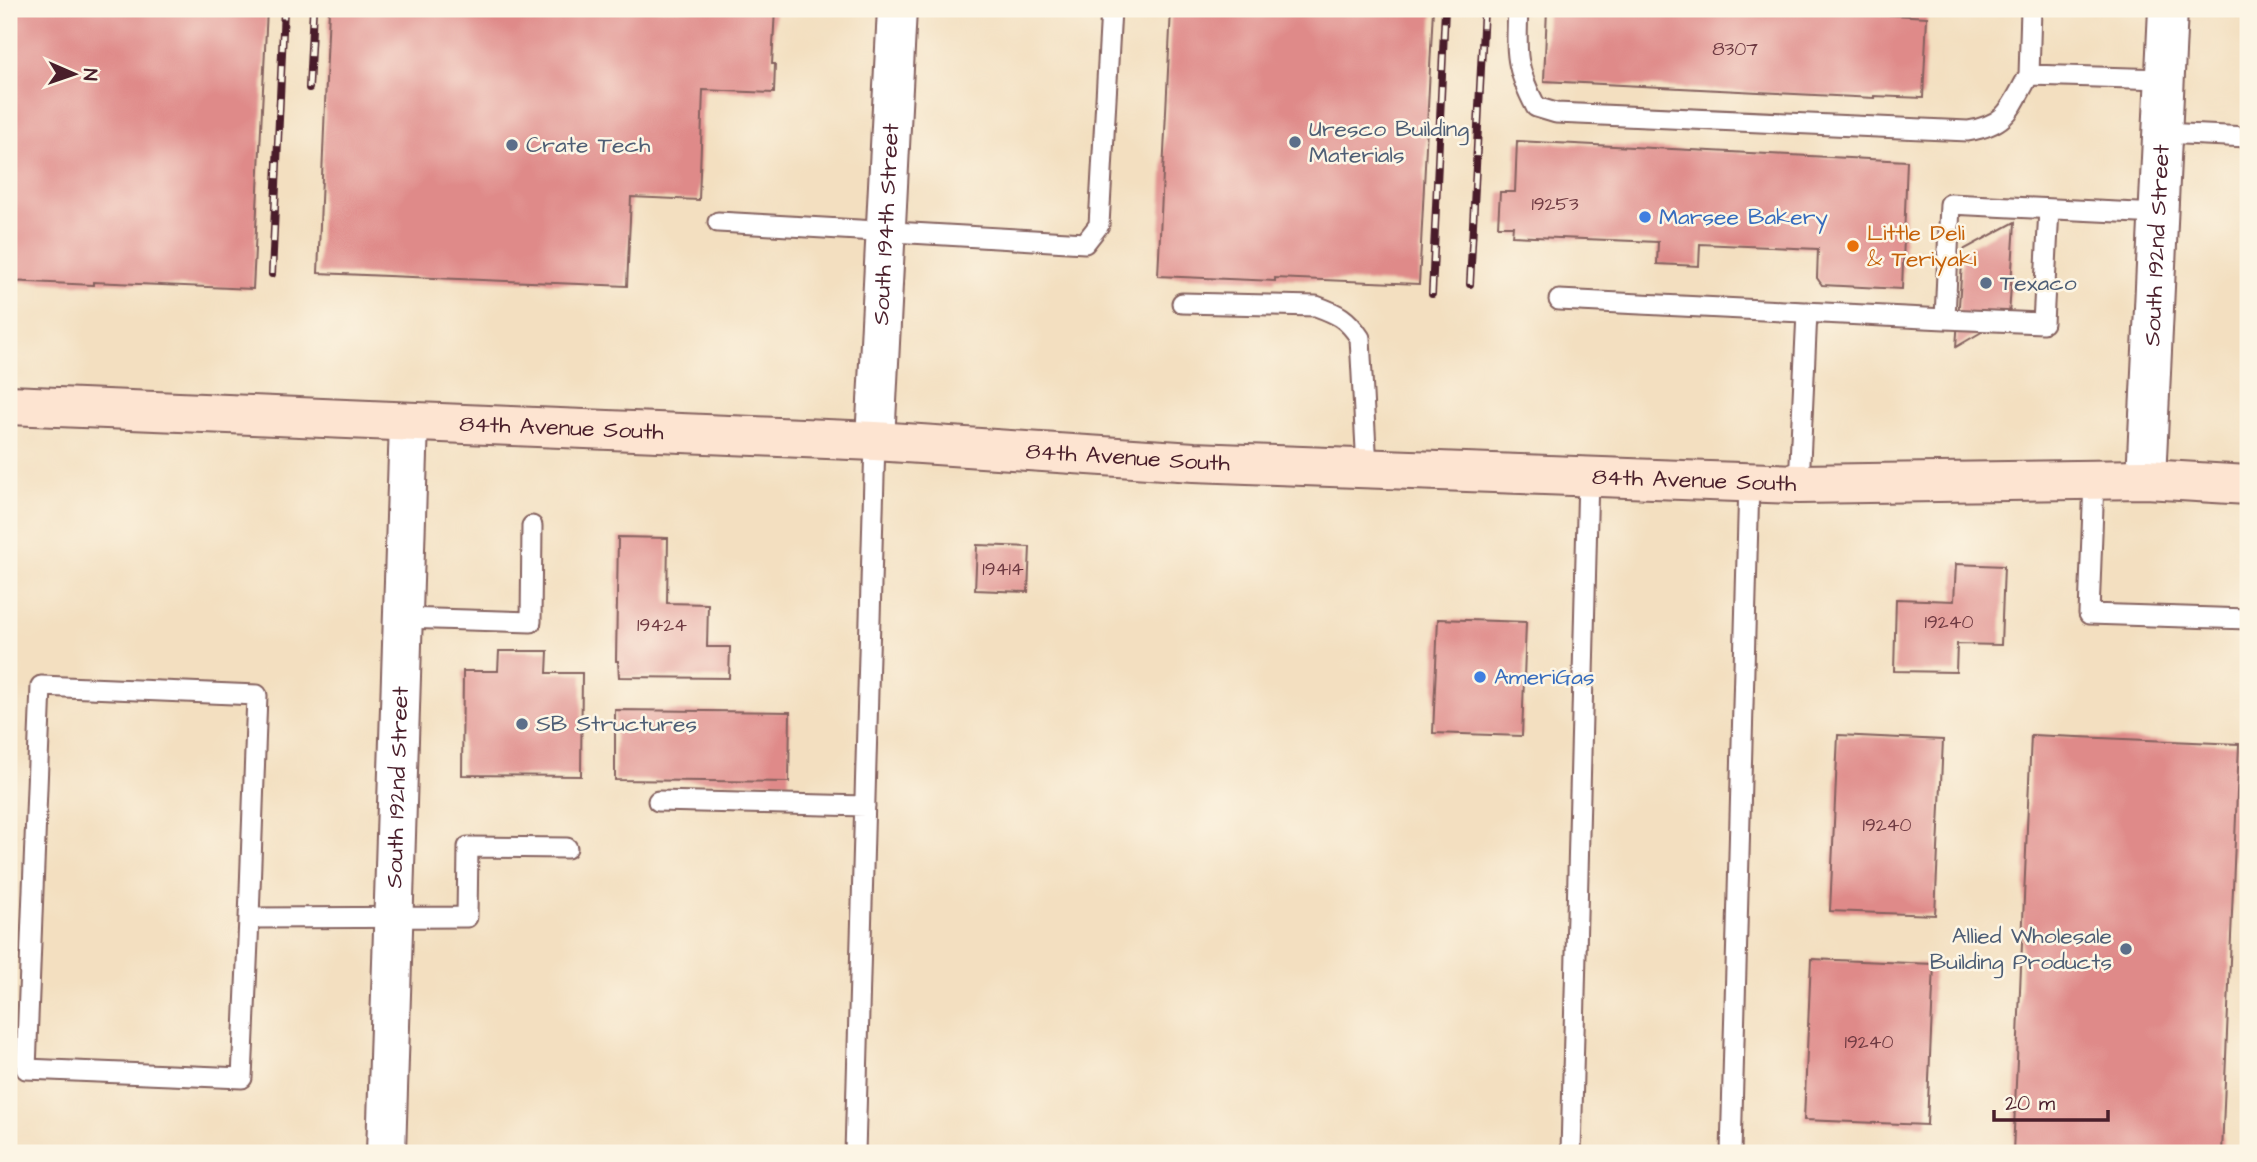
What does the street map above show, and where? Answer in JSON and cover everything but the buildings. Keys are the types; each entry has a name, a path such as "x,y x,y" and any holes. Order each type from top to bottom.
{"main road":[{"name":"84th Avenue South","path":"9,405 875,442 1194,462 1799,484 2146,479 2248,485"}],"street":[{"name":"South 194th Street","path":"875,442 897,9"},
{"name":"South 192nd Street","path":"2146,479 2168,9"},
{"name":"South 192nd Street","path":"386,1153 408,422"}],"lane":[{"path":"718,222 1086,243 1099,225 1111,9"},
{"path":"1518,9 1516,51 1523,81 1536,107 1556,113 1968,131 1989,128 2006,117 2029,75 2031,9"},
{"path":"2029,75 2165,79"},
{"path":"2162,133 2248,137"},
{"path":"1945,319 1950,204 2159,214"},
{"path":"1559,300 2043,323 2049,209"},
{"path":"1182,303 1316,306 1337,313 1350,323 1360,338 1367,468"},
{"path":"1799,484 1807,312"},
{"path":"855,1153 875,442"},
{"path":"1571,1153 1588,476"},
{"path":"2094,480 2090,614 2248,619"},
{"path":"1731,1153 1749,482"},
{"path":"402,618 531,622 531,526"},
{"path":"41,686 257,695 249,918 242,1077 26,1069 41,686"},
{"path":"658,800 865,806"},
{"path":"249,918 467,917 468,847 567,848"}],"railway":[{"path":"272,274 284,9"},
{"path":"309,88 313,9"},
{"path":"1432,294 1445,9"},
{"path":"1470,284 1484,9"}],"place":[{"name":"Uresco Building Materials","path":"1295,142"},
{"name":"Crate Tech","path":"512,145"},
{"name":"Marsee Bakery","path":"1645,217"},
{"name":"Little Deli & Teriyaki","path":"1853,246"},
{"name":"Texaco","path":"1986,283"},
{"name":"AmeriGas","path":"1480,677"},
{"name":"SB Structures","path":"522,724"},
{"name":"Allied Wholesale Building Products","path":"2126,949"}]}
